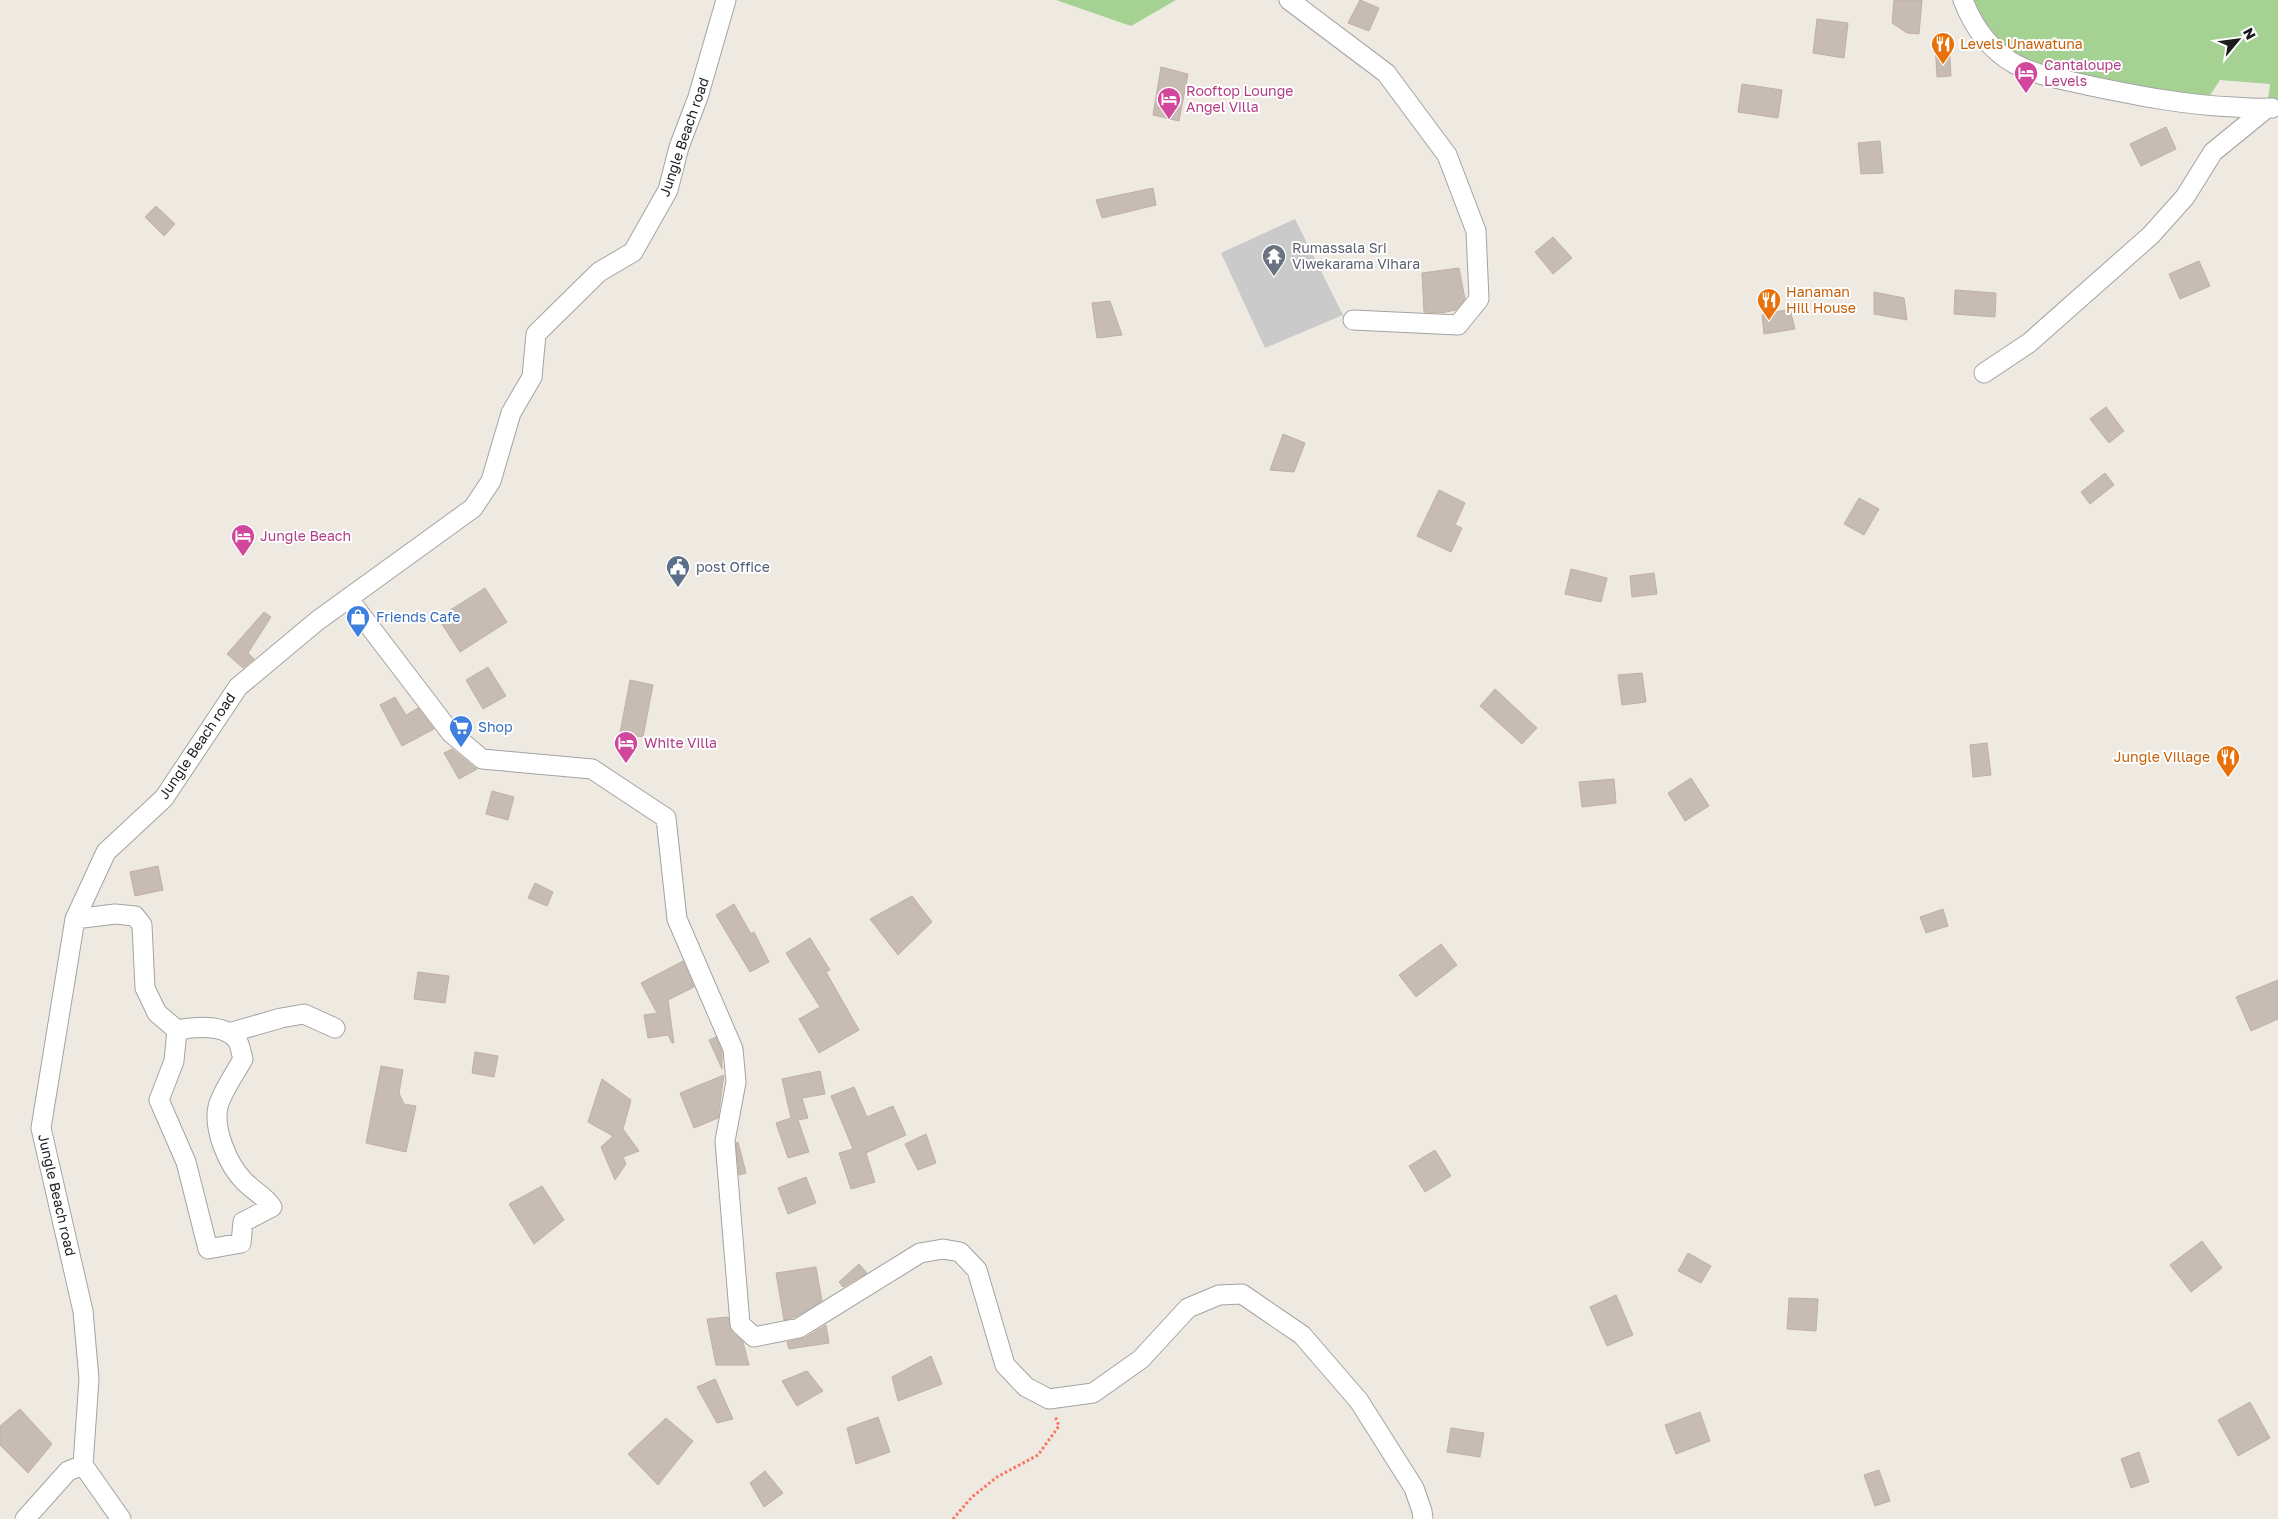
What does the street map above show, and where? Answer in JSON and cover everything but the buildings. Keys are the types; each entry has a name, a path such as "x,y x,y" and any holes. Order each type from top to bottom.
{"street":[{"name":"Jungle Beach road","path":"83,1465 88,1379 83,1311 41,1128 75,918 106,852 164,798 238,687 316,621 472,508 491,480 511,413 532,377 536,334 599,272 633,252 668,190 679,147 698,97 726,0"},
{"path":"1289,0 1386,73 1447,155 1476,231 1479,299 1458,325 1353,320"},
{"path":"1963,0 1983,37 1994,48 2015,64 2051,77 2158,100 2203,106 2272,108"},
{"path":"1984,373 2029,343 2151,235 2185,197 2213,152 2272,108"},
{"path":"348,598 451,733 482,759 592,769 666,818 677,919 733,1050 736,1082 725,1141 740,1324 754,1337 799,1328 920,1253 943,1249 960,1252 977,1270 1004,1365 1026,1387 1049,1399 1093,1393 1142,1359 1188,1308 1218,1295 1242,1294 1302,1335 1359,1402 1414,1488 1423,1519"},
{"path":"75,918 115,914 135,916 142,925 145,988 157,1013 177,1030 203,1026 229,1033 238,1040 242,1059 218,1106 217,1124 222,1145 243,1181 266,1198 272,1207 243,1222 241,1244 208,1249 186,1162 159,1100 174,1061 177,1030"},
{"path":"229,1033 281,1018 304,1014 335,1028"},
{"path":"25,1519 68,1471 83,1465 121,1519"}],"path":[{"path":"953,1519 972,1497 997,1477 1038,1455 1059,1426 1049,1399"}],"shaded area":[{"path":"1295,219 1343,315 1265,348 1221,253"}],"green space":[{"path":"1056,0 1176,0 1131,26"},
{"path":"1963,0 2278,0 2278,107 2267,108 2270,84 2220,80 2203,106 2015,64"}],"place":[{"name":"Levels Unawatuna","path":"1943,65"},
{"name":"Cantaloupe Levels","path":"2026,94"},
{"name":"Rooftop Lounge Angel Villa","path":"1169,120"},
{"name":"Rumassala Sri Viwekarama Vihara","path":"1274,277"},
{"name":"Hanaman Hill House","path":"1769,321"},
{"name":"Jungle Beach","path":"243,557"},
{"name":"post Office","path":"678,588"},
{"name":"Friends Cafe","path":"358,638"},
{"name":"Shop","path":"461,748"},
{"name":"White Villa","path":"626,764"},
{"name":"Jungle Village","path":"2228,778"}]}
